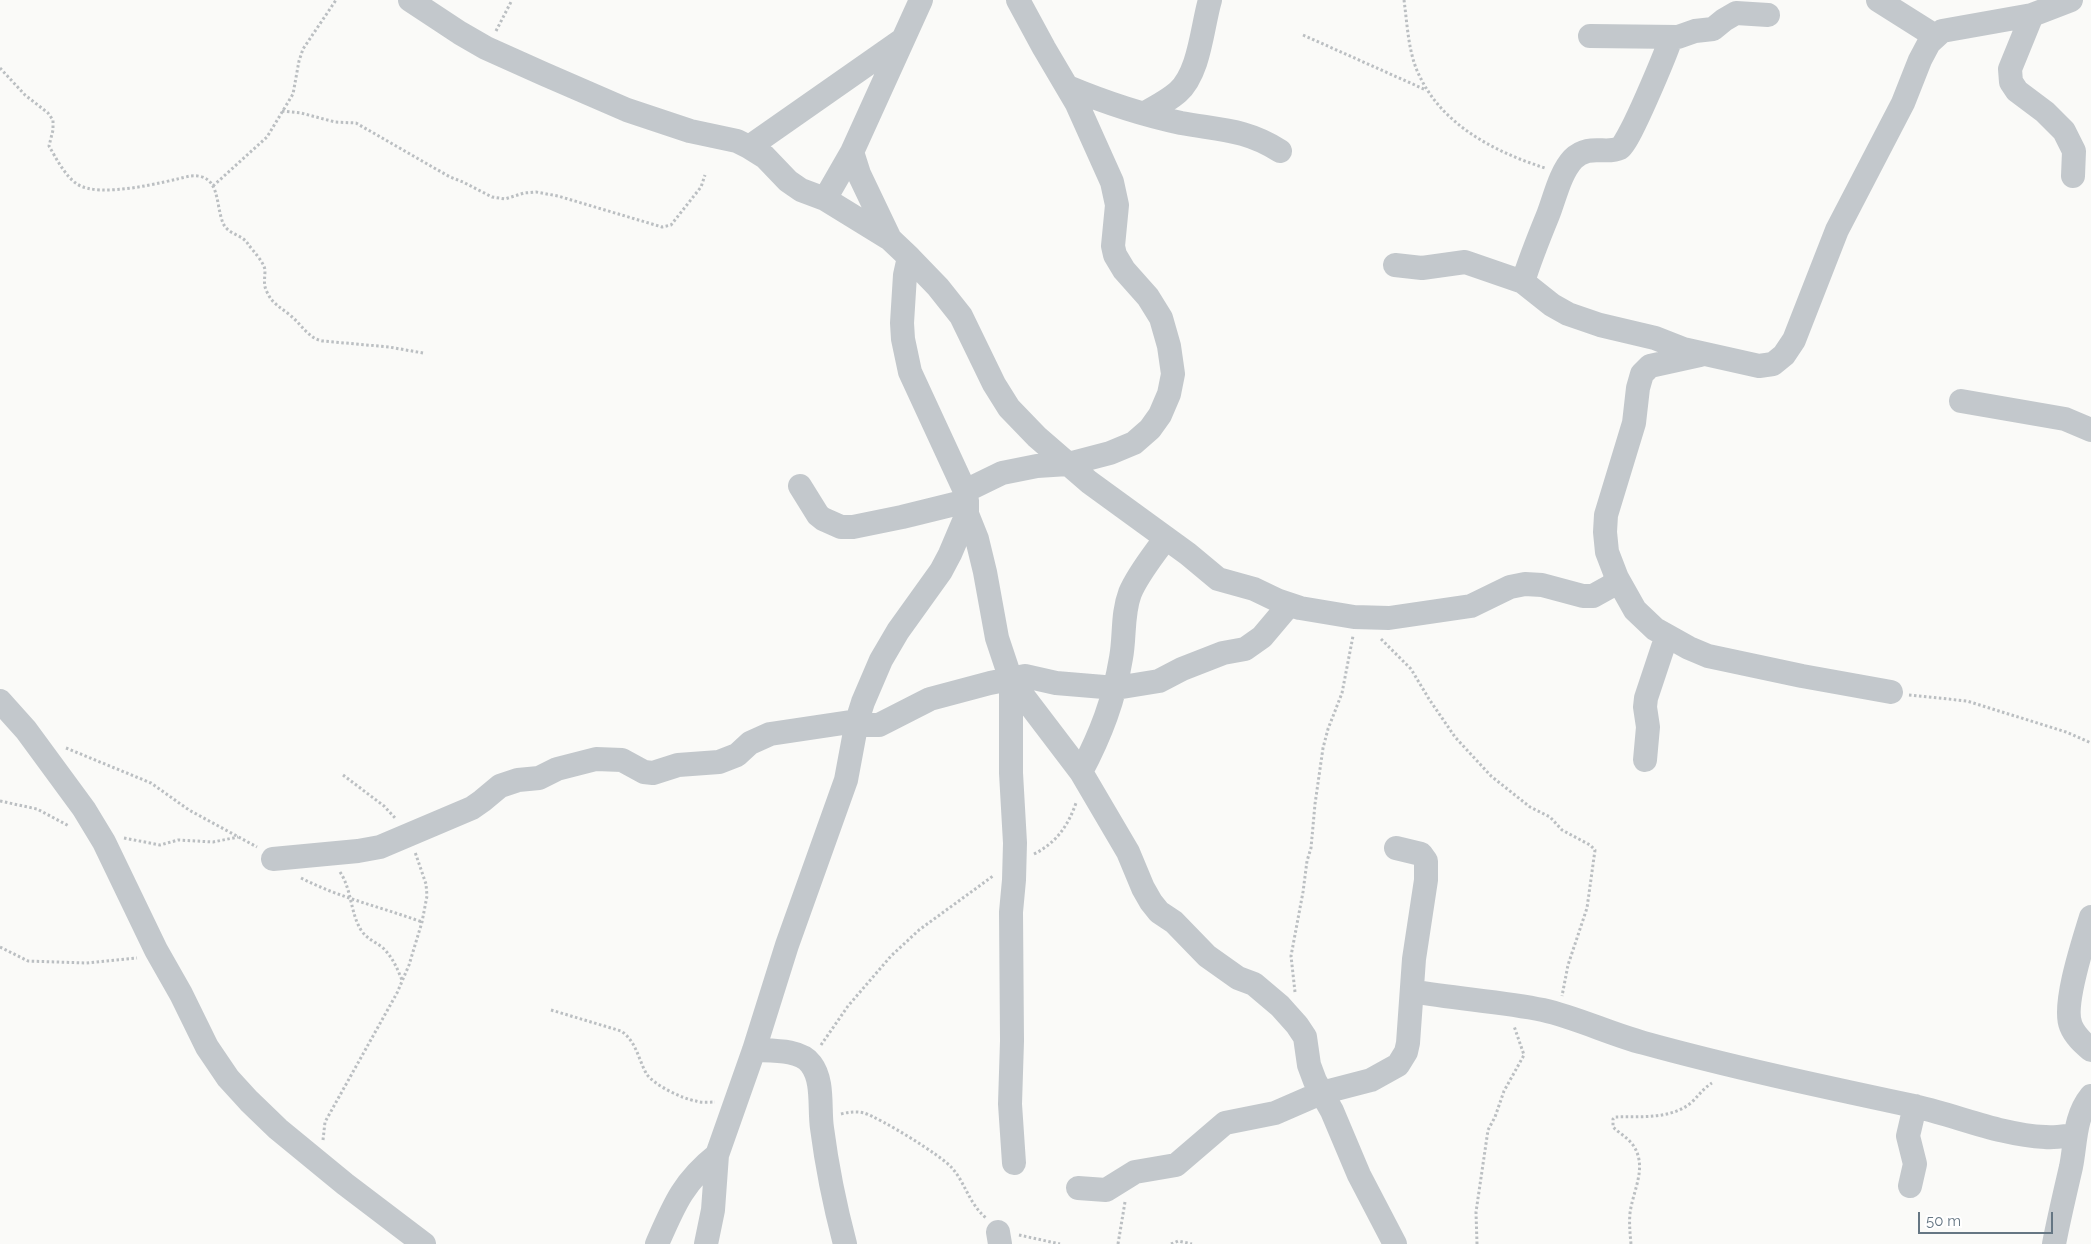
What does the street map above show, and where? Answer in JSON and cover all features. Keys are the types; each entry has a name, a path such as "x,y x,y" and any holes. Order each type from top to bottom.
{"street":[{"path":"410,0 486,48 627,110 690,131 737,141 765,157 788,181 801,190 825,199 890,239 938,287 961,316 994,384 1009,408 1037,437 1089,482 1188,554 1218,579 1254,589 1289,605 1354,617 1389,618 1456,609 1484,601 1510,587 1525,584 1542,585 1583,596 1592,596 1611,586 1617,578"},
{"path":"825,199 852,152 921,0"},
{"path":"800,486 818,515 842,527 853,527 966,502 1002,473 1037,466 1068,464 1110,453 1134,443 1150,430 1169,394 1172,374 1169,346 1161,318 1148,297 1124,270 1115,255 1113,246 1116,205 1112,182 1068,87 1018,0"},
{"path":"1145,113 1179,91 1188,78 1196,58 1210,0"},
{"path":"1878,0 1935,36"},
{"path":"1395,265 1422,268 1465,262 1523,282 1545,301 1568,314 1600,325 1635,332 1683,349 1705,354 1759,366 1774,364 1784,355 1794,340 1811,292 1837,230 1896,118 1920,60 1935,36 1942,31 2032,15 2071,0"},
{"path":"1590,36 1671,38 1695,31 1713,29 1736,13 1768,15"},
{"path":"2032,15 2010,69 2010,82 2017,91 2045,112 2064,131 2074,151 2072,176"},
{"path":"1523,282 1565,174 1574,159 1586,151 1599,148 1613,150 1622,147 1629,137 1671,38"},
{"path":"749,147 903,39"},
{"path":"1068,87 1119,106 1145,113 1180,122 1223,128 1262,139 1280,150"},
{"path":"852,152 875,209 890,239"},
{"path":"909,257 904,281 902,323 903,339 910,372 966,502 977,539 997,638 1011,680 1081,772 1128,852 1143,888 1159,912 1180,928 1207,956 1238,978 1254,984 1280,1006 1297,1025 1305,1037 1309,1065 1320,1093 1332,1111 1359,1175 1395,1244"},
{"path":"1705,354 1650,366 1642,374 1638,388 1637,409 1632,432 1606,515 1607,552 1617,578 1635,610 1655,629 1671,639 1708,656 1891,692"},
{"path":"1961,401 2064,419 2091,430"},
{"path":"706,1244 713,1210 718,1155 784,954 846,780 862,702 881,660 898,631 941,571 966,502"},
{"path":"1081,772 1093,749 1116,688 1122,655 1125,611 1130,594 1143,570 1165,539"},
{"path":"273,859 367,850 408,836 472,808 500,786 518,780 539,778 557,769 596,759 622,760 644,772 653,772 678,765 720,762 737,755 750,743 770,734 857,721 867,725 879,725 930,699 1025,676 1056,683 1116,688 1159,681 1182,669 1223,653 1245,649 1262,637 1289,605"},
{"path":"1645,760 1648,727 1645,708 1646,698 1663,647 1671,639"},
{"path":"1011,680 1010,773 1015,864 1010,948 1012,1041 1010,1120 1014,1163"},
{"path":"0,701 26,730 84,809 104,842 156,950 181,994 207,1047 228,1078 278,1129 424,1244"},
{"path":"1078,1188 1106,1190 1130,1174 1147,1169 1176,1165 1225,1123 1275,1113 1320,1093 1371,1080 1398,1065 1406,1052 1408,1043 1414,959 1426,880 1426,862 1421,854 1396,848"},
{"path":"2091,917 2080,954 2069,1013 2070,1025 2083,1043 2091,1050"},
{"path":"1412,991 1520,1006 1558,1014 1641,1042 1729,1066 1915,1106 2023,1135 2047,1138 2075,1135"},
{"path":"754,1050 779,1051 797,1055 810,1063 816,1073 832,1189 845,1244"},
{"path":"2054,1244 2072,1160 2078,1119 2085,1103 2091,1096"},
{"path":"1910,1186 1915,1164 1908,1136 1915,1106"},
{"path":"657,1244 682,1190 700,1168 718,1155"}],"path":[{"path":"213,186 267,137 293,94 303,49 336,0"},
{"path":"486,48 512,0"},
{"path":"1404,0 1412,54 1416,67 1426,90 1449,118 1480,141 1530,163 1565,174"},
{"path":"1303,35 1426,90"},
{"path":"0,68 25,95 48,113 53,120 53,130 49,146 75,183 84,188 104,190 128,188 197,176 205,178 213,186 223,224 230,233 239,235 247,242 264,268 264,286 272,302 292,317 312,336 324,341 389,347 423,353"},
{"path":"282,112 301,113 335,122 356,123 450,177 464,182 492,197 505,199 524,193 536,192 558,196 662,227 671,225 701,187 705,175"},
{"path":"1297,1025 1291,956 1293,940 1304,892 1307,861 1311,848 1323,748 1342,693 1352,649 1354,617"},
{"path":"1388,646 1411,669 1429,700 1455,737 1491,776 1530,807 1550,817 1562,830 1590,845 1595,850 1587,908 1568,965 1558,1014"},
{"path":"1891,692 1967,701 2066,732 2091,743"},
{"path":"61,746 151,783 189,810 250,842 302,878 325,890 422,922"},
{"path":"810,1063 848,1006 891,956 919,930 991,878 1045,849 1058,837 1067,826 1075,804 1081,772"},
{"path":"323,1166 325,1122 403,981 422,922 428,896 426,884 404,827 384,806 343,775"},
{"path":"322,853 344,877 361,929 369,939 382,948 395,964 403,981"},
{"path":"0,947 28,961 86,963 140,958 156,950"},
{"path":"1477,1244 1476,1212 1488,1130 1495,1117 1504,1091 1524,1055 1514,1025 1520,1006"},
{"path":"551,1010 621,1031 630,1036 651,1080 685,1098 702,1102 737,1101"},
{"path":"1631,1244 1629,1229 1630,1211 1641,1165 1633,1145 1613,1127 1612,1119 1615,1117 1662,1115 1678,1111 1692,1102 1729,1066"},
{"path":"821,1113 839,1114 852,1111 865,1113 920,1145 950,1166 960,1179 971,1203 999,1238 1060,1244"},
{"path":"1118,1244 1130,1174"},
{"path":"1171,1244 1178,1241 1192,1244"}]}
